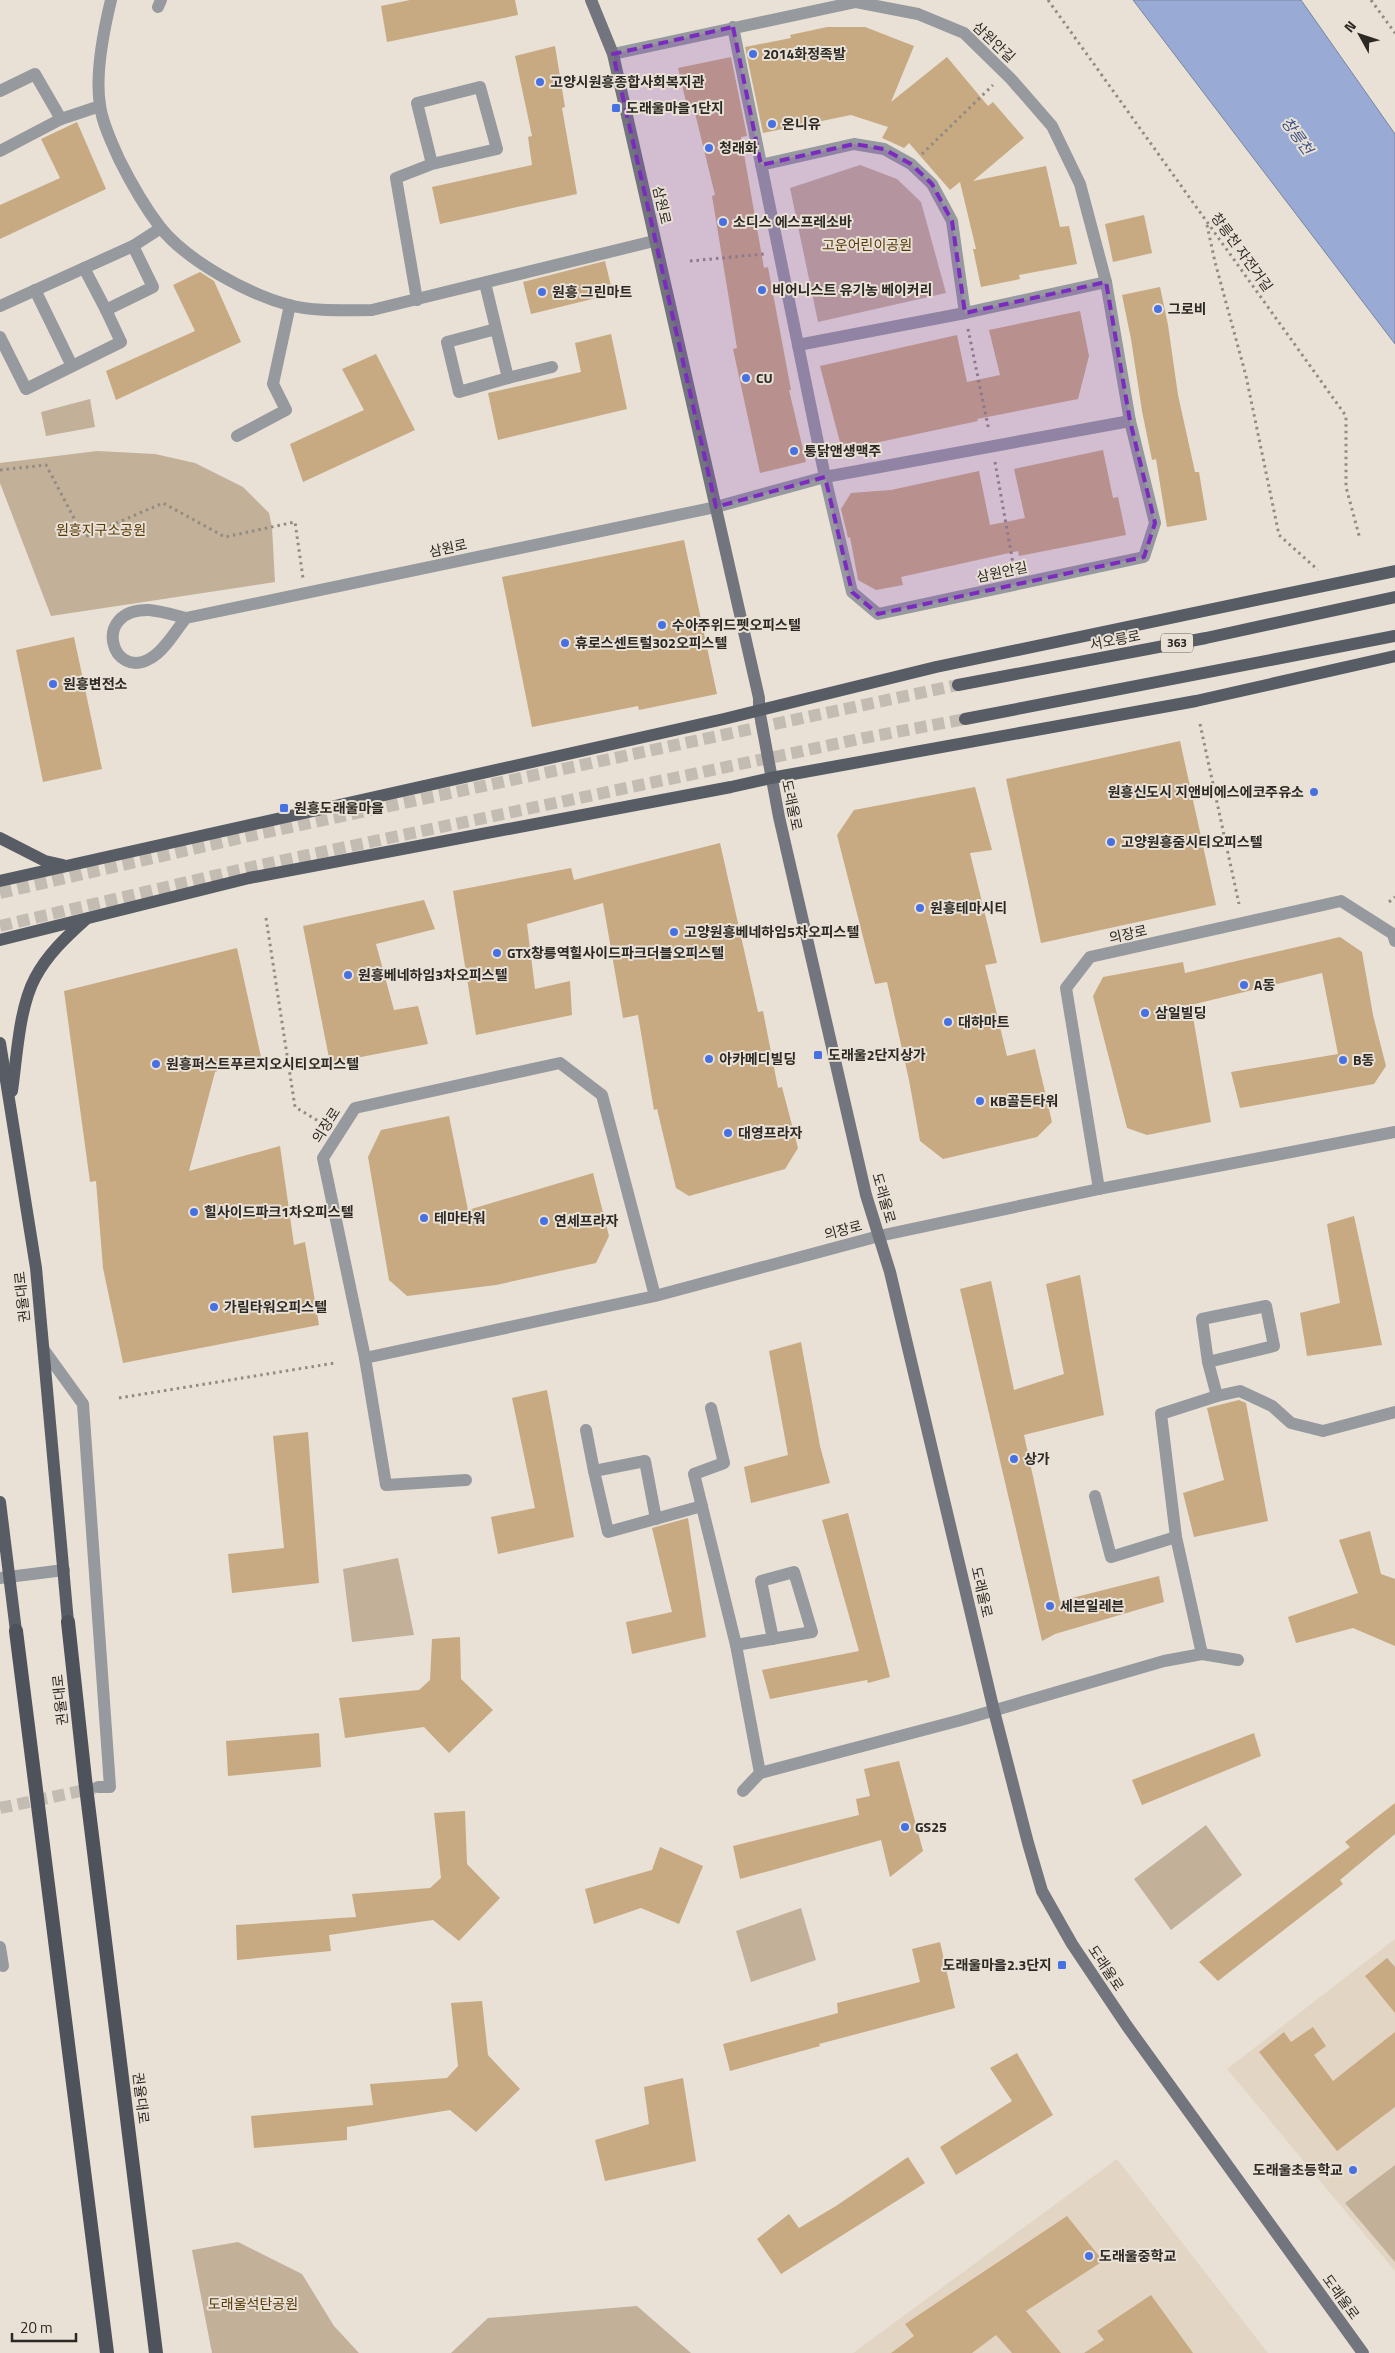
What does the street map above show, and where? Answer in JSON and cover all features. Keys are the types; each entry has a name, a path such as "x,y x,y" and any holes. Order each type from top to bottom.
{"highway":[{"name":"권율대로","path":"68,1622 85,1779 156,2353"},
{"path":"16,1631 107,2353"}],"main road":[{"name":"삼원로","path":"591,0 612,54 759,698 766,751"},
{"path":"0,881 714,721 936,667 1395,571"},
{"name":"서오릉로","path":"958,685 1206,638 1395,597"},
{"path":"965,719 1395,636"},
{"path":"0,940 250,878 771,778 1196,702 1395,656"},
{"name":"도래울로","path":"766,751 866,1195 890,1272 994,1711 1042,1891 1072,1944 1127,2026 1363,2353"},
{"path":"0,838 45,861 68,866"},
{"path":"10,1100 24,1016 34,979 64,939 89,917"},
{"name":"권율대로","path":"0,1043 36,1268 68,1622"},
{"path":"0,1502 5,1577 16,1631"}],"street":[{"path":"111,0 104,27 100,62 100,106 112,144 133,186 161,228 188,253 224,276 256,293 290,306 330,310 372,310 654,240"},
{"name":"삼원안길","path":"612,54 733,27 856,2 918,14 964,33 1005,73 1052,126 1080,184 1106,282 1130,421 1155,523 1144,557 878,614 852,592 825,477 733,27"},
{"path":"0,92 35,74 61,118"},
{"path":"416,300 396,178 432,164 497,149 480,87 418,103 432,164"},
{"path":"0,151 61,118 100,106"},
{"path":"761,165 854,144 884,149 911,164 932,184 952,221 965,313"},
{"path":"0,306 133,246 161,228"},
{"path":"106,310 153,287 133,246"},
{"path":"0,337 26,389 121,342 84,268"},
{"path":"798,345 965,313 1106,282"},
{"path":"485,283 508,378"},
{"path":"35,290 72,366"},
{"path":"236,436 286,410 273,384 290,306"},
{"path":"496,329 447,342 459,392 552,367"},
{"path":"716,507 825,477 1130,421"},
{"name":"삼원로","path":"186,618 716,507"},
{"path":"147,610 186,618 152,658 139,664 127,661 117,653 111,642 113,629 122,617 132,612 147,610"},
{"name":"의장로","path":"1099,1189 1066,988 1090,958 1341,901 1393,934 1395,941"},
{"name":"의장로","path":"655,1296 602,1095 560,1063 355,1108 323,1158 365,1358 655,1296 879,1236 1099,1189 1395,1132"},
{"path":"1208,1362 1274,1346 1266,1306 1202,1319 1208,1362 1217,1396"},
{"path":"44,1350 83,1404 110,1787 98,1787"},
{"path":"365,1358 386,1485 466,1480"},
{"path":"1202,1654 1176,1537 1161,1414 1217,1396 1240,1391 1272,1406 1291,1423 1323,1431 1395,1412"},
{"path":"711,1408 724,1463 694,1474 736,1644 760,1774"},
{"path":"586,1430 608,1532 702,1506"},
{"path":"594,1471 644,1461 656,1519"},
{"path":"1095,1496 1111,1557 1176,1537"},
{"path":"5,1577 64,1570"},
{"path":"736,1644 773,1639 812,1632 794,1572 761,1581 773,1639"},
{"path":"743,1791 760,1774 994,1711 1164,1661 1202,1654 1238,1660"},
{"path":"0,1947 3,1966"}],"path":[{"name":"창릉천 자전거길","path":"1048,0 1346,416 1346,487 1360,539"},
{"path":"1371,0 1395,34"},
{"path":"911,164 1005,73"},
{"path":"1206,222 1246,376 1279,535 1323,574"},
{"path":"690,261 779,252"},
{"path":"0,470 46,465 84,536 163,503 225,537 295,522 303,581"},
{"path":"1200,724 1239,904"},
{"path":"1389,902 1395,897"},
{"path":"266,918 295,1107 320,1122"},
{"path":"119,1398 335,1363"}],"highlighted area":[{"path":"733,27 761,165 854,144 884,149 911,164 932,184 952,221 965,313 1106,282 1130,421 1155,523 1144,557 878,614 852,592 825,477 716,507 613,54"}],"shaded area":[{"name":"도래울초등학교","path":"1395,1939 1395,2271 1227,2069"},
{"name":"도래울중학교","path":"1117,2159 1268,2353 853,2353"}],"green space":[{"name":"고운어린이공원","path":"860,165 897,179 921,202 946,293 818,322 790,188"},
{"path":"90,399 95,427 46,436 41,412"},
{"name":"원흥지구소공원","path":"97,451 155,454 195,463 243,487 269,513 272,527 275,582 51,616 0,483 0,463"},
{"path":"398,1558 414,1635 352,1642 343,1569"},
{"path":"1206,1825 1242,1875 1171,1930 1134,1879"},
{"path":"801,1908 816,1960 751,1982 736,1931"},
{"path":"1395,2165 1395,2262 1345,2203"},
{"name":"도래울석탄공원","path":"238,2242 302,2274 334,2326 359,2353 212,2353 192,2250"},
{"path":"637,2306 691,2353 451,2353 488,2318"}],"water":[{"name":"창릉천","path":"1133,0 1301,0 1395,134 1395,344"}],"building":[{"path":"410,0 515,0 518,15 387,42 381,6"},
{"path":"827,27 865,27 914,46 891,102 947,57 988,106 993,102 1024,138 973,181 1046,166 1060,227 1069,226 1077,264 1019,275 1020,279 981,287 973,249 976,249 960,182 950,190 909,143 904,148 882,138 888,127 851,115 763,133 745,47 791,38 790,35"},
{"path":"555,46 565,107 562,108 577,194 440,224 432,187 532,165 528,137 532,136 515,56"},
{"path":"731,57 747,136 741,137 764,268 768,267 791,390 789,390 806,462 760,473 733,349 737,348 712,196 715,195 693,105 687,106 678,68"},
{"path":"77,122 106,189 0,239 0,205 60,178 41,139"},
{"path":"1144,215 1152,253 1113,262 1105,224"},
{"path":"605,261 613,294 531,314 523,282"},
{"path":"200,272 214,281 241,342 116,400 106,371 195,331 173,285"},
{"path":"1160,287 1168,325 1178,395 1195,472 1199,472 1207,520 1167,527 1156,459 1152,460 1142,411 1122,295"},
{"path":"1080,311 1089,356 1078,399 977,419 978,421 842,450 820,366 957,335 967,382 1000,375 989,330"},
{"path":"611,334 627,409 498,440 488,393 581,372 575,343"},
{"path":"376,354 415,430 303,482 290,444 364,410 342,369"},
{"path":"1103,450 1113,498 1118,497 1126,535 1019,556 1018,551 901,577 903,585 876,590 858,580 850,537 848,538 841,509 851,493 891,490 979,471 990,525 1025,518 1014,469"},
{"path":"684,540 717,694 639,710 638,706 532,727 502,577"},
{"name":"원흥변전소","path":"74,637 102,769 43,782 16,650"},
{"name":"고양원흥줌시티오피스텔","path":"1180,741 1216,905 1041,943 1006,779"},
{"path":"975,787 992,850 970,853 997,963 985,965 1007,1056 1035,1049 1052,1122 1037,1137 943,1159 920,1141 909,1080 887,982 875,984 837,835 854,810"},
{"path":"720,843 758,1012 763,1011 778,1088 782,1087 798,1148 785,1169 689,1196 676,1188 657,1109 654,1110 638,1015 623,1018 603,903 527,924 535,989 570,981 572,1015 476,1035 453,891 571,868 574,880"},
{"name":"원흥베네하임3차오피스텔","path":"424,900 435,929 376,944 394,1010 418,1006 428,1044 330,1063 303,926"},
{"path":"1340,937 1362,952 1373,1015 1386,1066 1374,1084 1240,1108 1231,1072 1338,1054 1322,973 1191,1005 1211,1122 1147,1135 1127,1128 1093,996 1103,977 1183,962 1185,973"},
{"path":"237,948 261,1057 215,1072 189,1171 280,1146 294,1245 305,1242 319,1325 123,1363 103,1268 96,1181 90,1182 64,991"},
{"path":"449,1116 468,1210 593,1173 609,1236 596,1263 496,1285 407,1296 389,1280 368,1157 381,1130"},
{"path":"1354,1216 1382,1345 1307,1356 1300,1313 1340,1303 1327,1224"},
{"path":"1080,1275 1104,1415 1024,1435 1060,1601 1159,1576 1164,1602 1055,1634 1042,1641 960,1289 991,1281 1014,1390 1064,1374 1046,1284"},
{"path":"801,1342 820,1446 830,1483 751,1503 744,1467 788,1455 769,1351"},
{"path":"547,1390 574,1537 498,1554 491,1517 535,1508 512,1398"},
{"path":"1239,1400 1246,1403 1268,1521 1194,1537 1183,1493 1224,1480 1207,1408"},
{"path":"308,1432 319,1583 232,1593 228,1554 284,1548 273,1436"},
{"path":"848,1513 890,1677 868,1683 867,1680 770,1699 762,1670 859,1651 822,1520"},
{"path":"688,1518 706,1637 632,1654 626,1622 672,1612 652,1528"},
{"path":"1370,1531 1381,1574 1395,1579 1395,1646 1353,1628 1296,1643 1288,1617 1358,1593 1339,1540"},
{"path":"460,1637 461,1679 493,1710 449,1753 424,1727 345,1738 339,1698 419,1690 430,1680 432,1639"},
{"path":"319,1733 321,1767 228,1776 226,1741"},
{"path":"1254,1733 1261,1756 1142,1805 1132,1780"},
{"path":"899,1761 923,1851 890,1877 881,1840 740,1879 733,1846 859,1815 856,1799 870,1796 864,1769"},
{"path":"1395,1803 1395,1834 1340,1880 1343,1884 1218,1981 1199,1962 1350,1847 1345,1842"},
{"path":"465,1811 467,1864 500,1898 459,1941 433,1920 329,1935 331,1951 237,1960 236,1925 356,1917 352,1894 430,1888 441,1878 434,1813"},
{"path":"660,1847 703,1866 679,1924 641,1908 594,1924 585,1889 652,1870"},
{"path":"940,1942 955,2008 819,2044 820,2046 730,2071 723,2044 838,2013 837,2003 920,1982 912,1949"},
{"path":"1387,1958 1395,1967 1395,2013 1365,1976"},
{"path":"482,2001 488,2055 520,2089 476,2132 450,2110 347,2127 347,2140 254,2148 251,2116 373,2105 370,2084 447,2078 458,2066 451,2003"},
{"path":"1313,2027 1326,2046 1314,2055 1333,2081 1395,2032 1395,2107 1337,2151 1259,2052 1284,2032 1291,2042"},
{"path":"1017,2053 1053,2115 956,2175 940,2147 1012,2101 990,2068"},
{"path":"683,2078 696,2161 605,2181 595,2140 649,2124 644,2087"},
{"path":"908,2157 925,2183 781,2274 757,2239 789,2214 799,2228 836,2206"},
{"path":"1067,2216 1103,2261 1026,2311 1061,2353 1012,2353 996,2335 972,2353 891,2353 914,2336 905,2324"},
{"path":"1151,2295 1193,2353 1084,2353 1104,2340 1097,2331"}],"tunnel":[{"path":"0,893 249,836 958,685"},
{"path":"0,926 256,866 864,738 965,719"},
{"path":"0,1808 95,1788"}],"place":[{"name":"2014화정족발","path":"753,54"},
{"name":"고양시원흥종합사회복지관","path":"540,82"},
{"name":"도래울마을1단지","path":"616,108"},
{"name":"온니유","path":"772,124"},
{"name":"청래화","path":"709,148"},
{"name":"소디스 에스프레소바","path":"723,222"},
{"name":"비어니스트 유기농 베이커리","path":"762,290"},
{"name":"원흥 그린마트","path":"542,292"},
{"name":"그로비","path":"1158,309"},
{"name":"CU","path":"746,378"},
{"name":"통닭앤생맥주","path":"794,451"},
{"name":"수아주위드펫오피스텔","path":"662,625"},
{"name":"휴로스센트럴302오피스텔","path":"565,643"},
{"name":"원흥변전소","path":"53,684"},
{"name":"원흥신도시 지앤비에스에코주유소","path":"1314,792"},
{"name":"원흥도래울마을","path":"284,808"},
{"name":"고양원흥줌시티오피스텔","path":"1111,842"},
{"name":"원흥테마시티","path":"920,908"},
{"name":"고양원흥베네하임5차오피스텔","path":"674,932"},
{"name":"GTX창릉역힐사이드파크더블오피스텔","path":"497,953"},
{"name":"원흥베네하임3차오피스텔","path":"348,975"},
{"name":"A동","path":"1244,985"},
{"name":"삼일빌딩","path":"1145,1013"},
{"name":"대하마트","path":"948,1022"},
{"name":"도래울2단지상가","path":"818,1055"},
{"name":"아카메디빌딩","path":"709,1059"},
{"name":"B동","path":"1343,1060"},
{"name":"원흥퍼스트푸르지오시티오피스텔","path":"156,1064"},
{"name":"KB골든타워","path":"980,1101"},
{"name":"대영프라자","path":"728,1133"},
{"name":"힐사이드파크1차오피스텔","path":"194,1212"},
{"name":"테마타워","path":"424,1218"},
{"name":"연세프라자","path":"544,1221"},
{"name":"가림타워오피스텔","path":"214,1307"},
{"name":"상가","path":"1014,1459"},
{"name":"세븐일레븐","path":"1050,1606"},
{"name":"GS25","path":"905,1827"},
{"name":"도래울마을2.3단지","path":"1062,1965"},
{"name":"도래울초등학교","path":"1353,2170"},
{"name":"도래울중학교","path":"1089,2256"}]}
